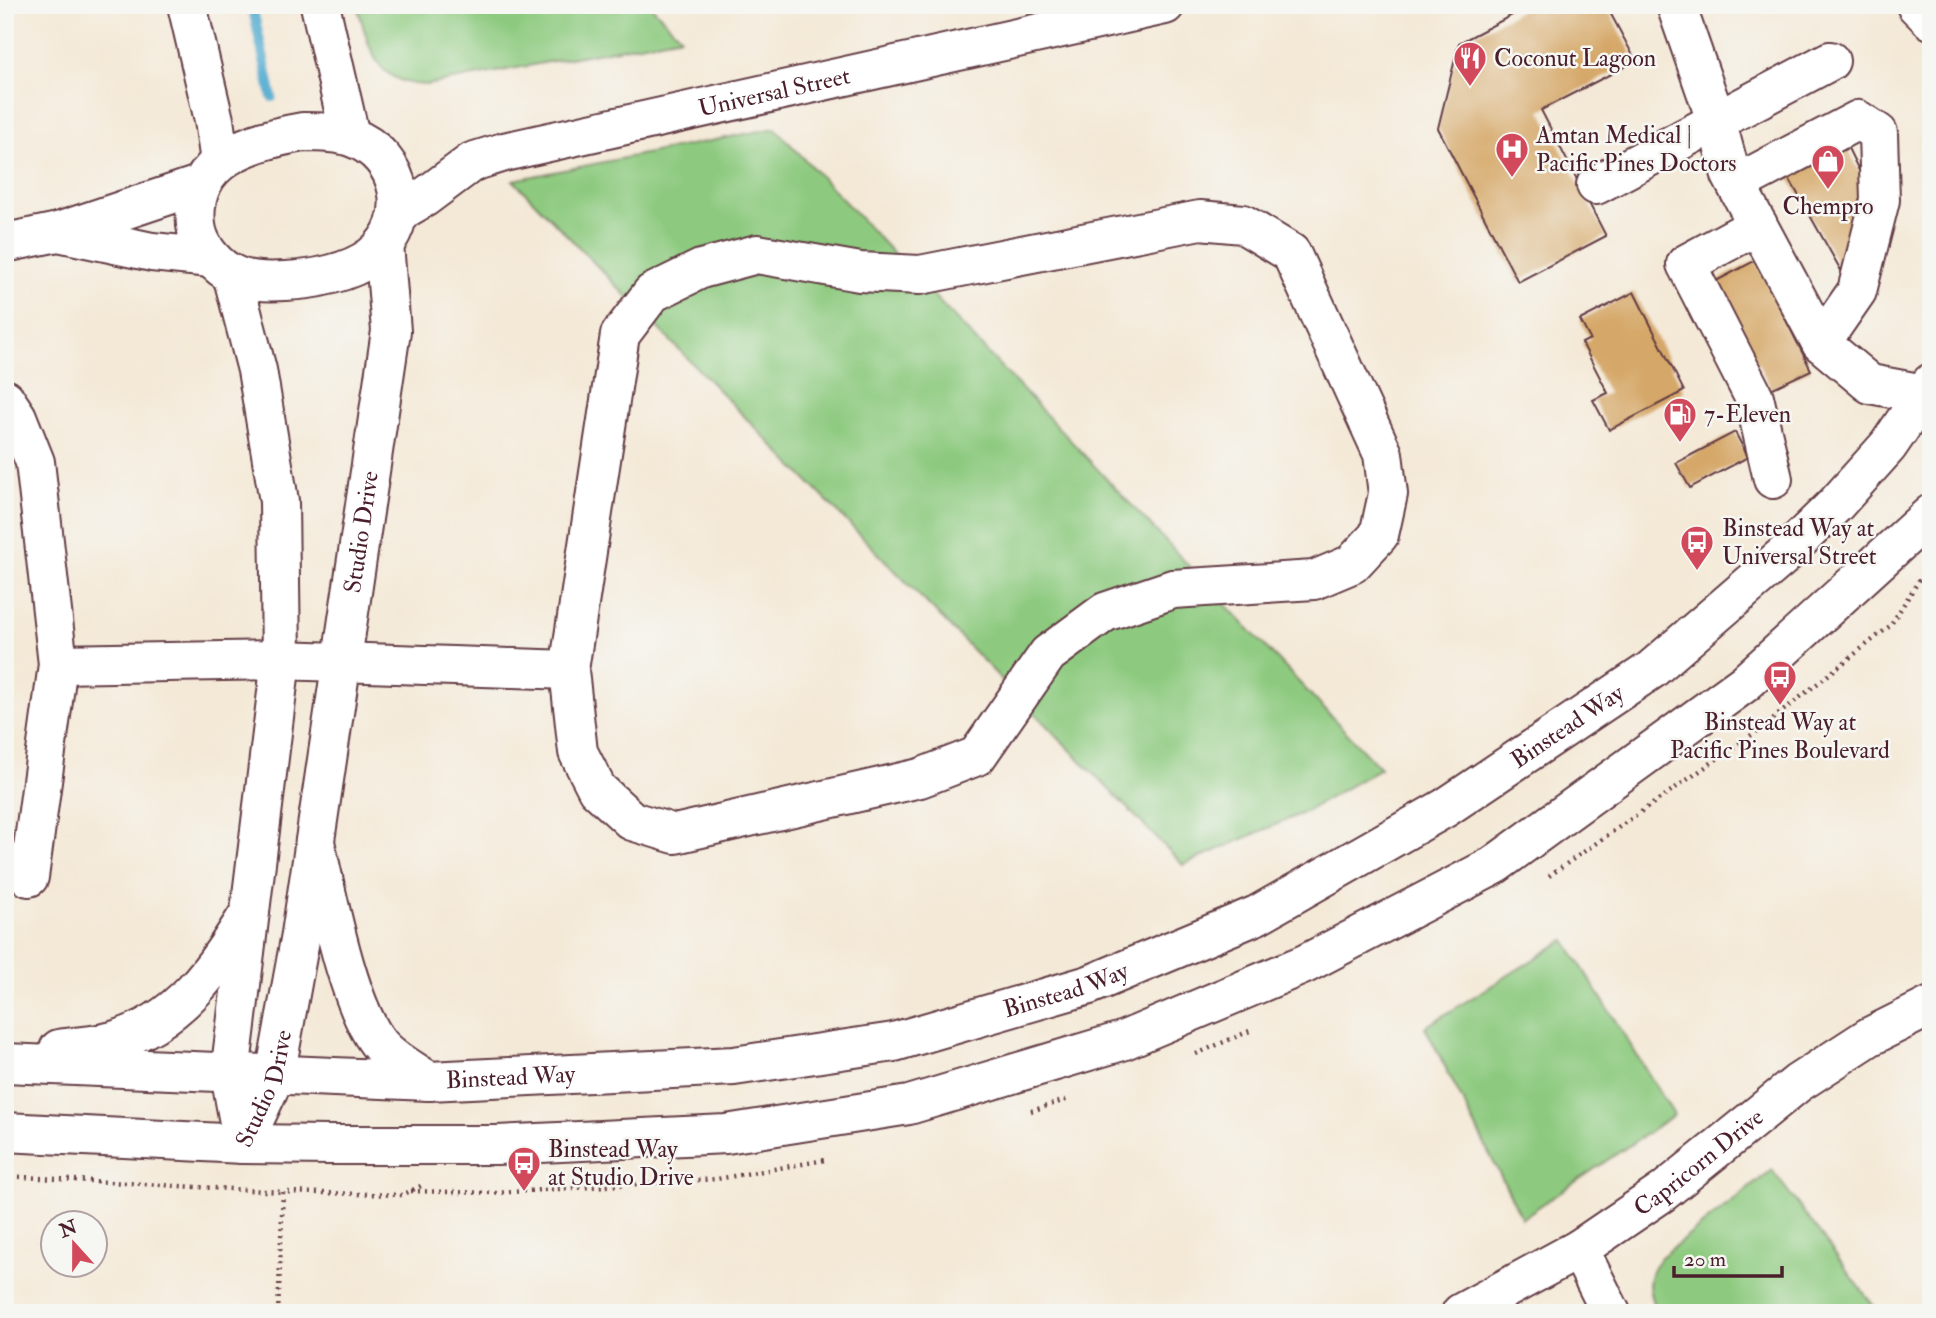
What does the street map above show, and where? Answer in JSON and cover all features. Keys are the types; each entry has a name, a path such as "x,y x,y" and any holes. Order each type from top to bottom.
{"main road":[{"path":"187,5 214,120 211,173 195,212 197,231 222,266"},
{"path":"320,5 350,136"},
{"name":"Universal Street","path":"391,228 425,197 472,162 504,152 1165,5"},
{"path":"1916,5 1931,20"},
{"path":"1679,8 1736,184 1821,343 1870,384 1928,389"},
{"path":"1596,185 1830,61"},
{"path":"1736,184 1858,120 1878,132 1880,200 1857,292 1821,343"},
{"path":"5,243 58,232 211,173 256,142 303,132 350,136 371,147 392,171 398,188 391,228 369,258 324,276 247,280 222,266 58,232"},
{"path":"1200,220 1243,224 1291,253 1383,454 1388,494 1379,535 1352,565 1314,580 1173,589 1105,612 1048,654 977,756 919,778 674,834 632,821 597,789 578,752 569,670 621,335 652,293 701,270 757,254 860,272 920,275 1200,220"},
{"path":"1758,225 1686,264 1754,397 1773,479"},
{"name":"Studio Drive","path":"243,1144 275,1076 302,934 391,331 391,228"},
{"name":"Studio Drive","path":"222,266 257,370 279,501 281,660 230,1074 243,1144"},
{"name":"Binstead Way","path":"5,1063 429,1081 734,1066 894,1042 1088,985 1257,915 1445,808 1651,670 1782,557 1836,505 1888,446 1928,389"},
{"path":"5,400 17,417 35,462 58,664 29,877"},
{"path":"5,1132 243,1144 497,1145 726,1134 909,1105 1122,1041 1305,964 1493,866 1745,683 1931,513"},
{"path":"58,664 281,660 569,670"},
{"path":"314,842 341,950 372,1036 383,1049 429,1081"},
{"path":"5,1056 111,1041 153,1025 175,1009 215,970 250,912"},
{"name":"Capricorn Drive","path":"1461,1313 1579,1249 1663,1192 1798,1083 1869,1037 1931,1006"},
{"path":"1579,1249 1611,1313"}],"path":[{"path":"5,1175 283,1192 402,1195 411,1191"},
{"path":"278,1313 283,1192"}],"green space":[{"path":"357,5 650,5 681,37 427,85 409,83 385,71 371,49"},
{"path":"775,128 1380,768 1305,812 1183,865 513,180"},
{"path":"1565,940 1674,1115 1522,1218 1425,1027"},
{"path":"1772,1170 1879,1313 1657,1313 1649,1284 1660,1258"}],"building":[{"path":"1531,5 1606,5 1636,61 1541,110 1606,236 1518,282 1438,128 1459,43"},
{"path":"1843,138 1871,195 1843,274 1786,173"},
{"path":"1756,260 1811,370 1771,389 1716,281"},
{"path":"1634,292 1684,391 1609,430 1593,400 1608,393 1582,343 1590,339 1580,320"},
{"path":"1735,432 1748,457 1690,488 1676,463"}],"waterway":[{"path":"252,5 272,97"}],"place":[{"name":"Coconut Lagoon","path":"1470,88"},
{"name":"Amtan Medical | Pacific Pines Doctors","path":"1512,179"},
{"name":"Chempro","path":"1828,191"},
{"name":"7-Eleven","path":"1680,444"},
{"name":"Binstead Way at Universal Street","path":"1697,572"},
{"name":"Binstead Way at Pacific Pines Boulevard","path":"1780,707"},
{"name":"Binstead Way at Studio Drive","path":"524,1193"}]}
